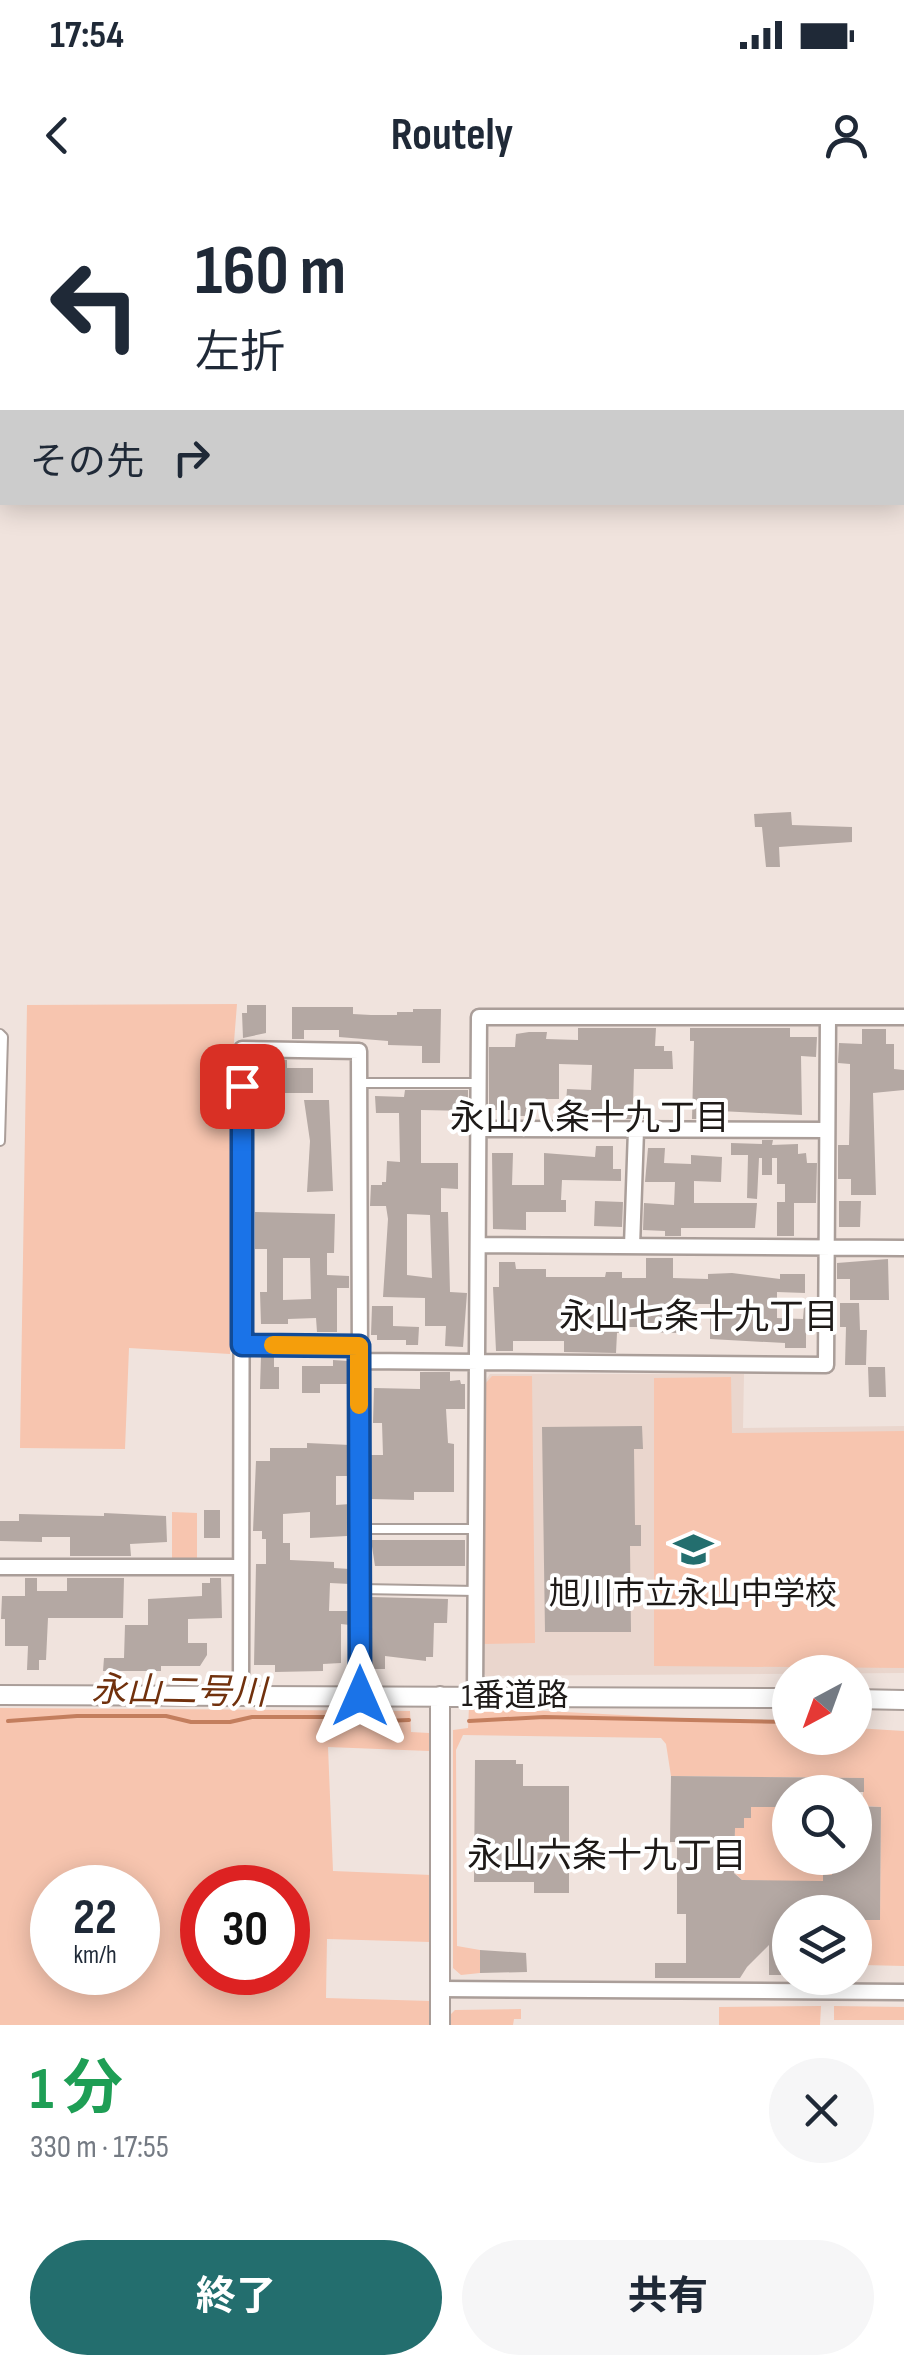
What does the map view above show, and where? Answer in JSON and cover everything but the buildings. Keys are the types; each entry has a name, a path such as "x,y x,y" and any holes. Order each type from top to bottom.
{"street":[{"path":"476,1696 480,1017 904,1017"},
{"path":"242,1345 478,1362 826,1365 828,1017"},
{"path":"241,1696 242,1049 359,1051 360,1696"},
{"path":"479,1128 827,1130"},
{"path":"632,1246 636,1130"},
{"path":"479,1245 904,1248"},
{"path":"0,1567 241,1568"},
{"name":"1番道路","path":"0,1695 772,1698"},
{"path":"440,1696 440,2025"},
{"path":"872,1699 904,1700"},
{"path":"440,1989 904,1992"}],"lane":[{"path":"0,1034 0,1141"},
{"path":"359,1083 479,1083"},
{"path":"360,1529 477,1529"},
{"path":"360,1589 476,1590"}],"shaded area":[{"path":"237,1004 230,1354 129,1348 125,1449 20,1448 27,1005"},
{"name":"旭川市立永山中学校","path":"490,1374 744,1374 743,1428 904,1426 904,1673 872,1673 872,1655 772,1655 772,1674 486,1676 482,1671 484,1383"},
{"path":"492,1376 532,1376 535,1643 483,1644 485,1384"},
{"path":"731,1377 732,1433 904,1431 904,1668 872,1668 872,1655 772,1655 772,1667 654,1666 654,1378"},
{"path":"172,1512 197,1513 197,1559 172,1558"},
{"path":"469,1707 772,1723 772,1755 872,1755 872,1729 904,1731 904,1966 872,1965 872,1920 880,1919 881,1807 872,1806 872,1775 671,1776 666,1744 661,1738 463,1735 456,1750 457,1946 480,1950 480,1973 461,1975 453,1968 453,1730 468,1728"},
{"path":"0,1708 410,1711 411,1732 429,1733 429,1751 328,1747 333,1871 431,1875 430,1942 327,1939 326,1998 431,2001 431,2025 0,2025"},
{"path":"751,1807 772,1807 772,1875 832,1875 823,1883 742,1880 735,1873 735,1828 743,1828 744,1818 751,1818"},
{"path":"821,2006 820,2025 719,2025 719,2007"},
{"path":"834,2006 904,2007 904,2020 834,2020"},
{"path":"521,2009 521,2019 514,2019 513,2025 448,2025 448,2017 455,2010"}],"waterway":[{"name":"永山二号川","path":"8,1721 77,1716 166,1716 191,1722 230,1722 252,1717 409,1720"},
{"name":"永山二号川","path":"469,1721 544,1717 772,1722"}],"slow traffic":[{"path":"273,1345 359,1346 359,1405"}],"place":[{"name":"旭川市立永山中学校","path":"693,1549"}],"district":[{"name":"永山八条十九丁目","path":"590,1118"},
{"name":"永山七条十九丁目","path":"699,1317"},
{"name":"永山六条十九丁目","path":"607,1856"}],"route":[{"path":"242,1086 242,1345 359,1346 360,1696"}]}
